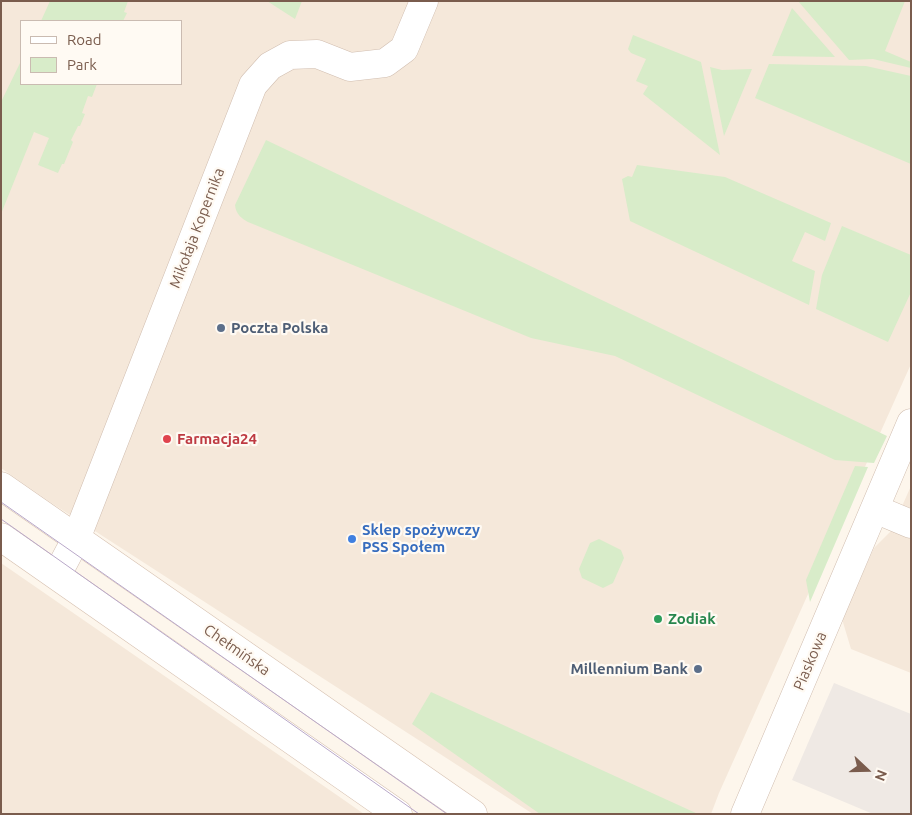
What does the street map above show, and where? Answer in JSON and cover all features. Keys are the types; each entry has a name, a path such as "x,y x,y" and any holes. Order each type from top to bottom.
{"street":[{"name":"Mikołaja Kopernika","path":"57,576 76,538 253,85 270,66 290,55 317,54 350,66 385,62 404,49 424,1"},
{"name":"Piaskowa","path":"745,814 911,423"},
{"name":"Chełmińska","path":"1,486 473,814"},
{"path":"875,509 911,524"},
{"path":"1,537 398,814"}],"shaded area":[{"path":"1,1 911,1 911,364 711,814 533,814 50,502 1,468"},
{"path":"911,486 911,673 851,649 842,619 874,548 891,531"},
{"path":"1,563 344,800 364,814 1,814"},
{"path":"834,683 911,714 911,814 873,814 792,780"}],"green space":[{"path":"50,1 128,1 124,12 127,13 124,20 41,20"},
{"path":"267,1 302,1 295,19"},
{"path":"798,1 905,1 885,51 911,62 911,68 873,59 849,60"},
{"path":"792,8 835,57 772,56"},
{"path":"633,35 701,62 720,155 643,94 648,86 636,81 646,59 631,53 628,49"},
{"path":"20,63 20,85 97,85 92,97 88,96 82,113 85,114 71,140 73,142 58,173 38,165 49,138 34,132 1,214 1,102"},
{"path":"769,64 866,66 911,76 911,164 755,98"},
{"path":"710,67 722,70 752,69 724,136"},
{"path":"266,140 887,436 874,463 835,460 615,356 531,338 248,222 239,215 235,205"},
{"path":"637,165 725,177 831,223 825,241 805,232 792,261 815,271 809,305 630,221 622,179 628,176 632,177"},
{"path":"842,226 911,255 911,292 888,342 816,309 822,275"},
{"path":"855,466 868,467 810,602 806,580"},
{"path":"599,539 621,550 624,558 613,583 603,588 582,578 579,569 590,543"},
{"path":"431,692 698,814 540,814 412,724"}],"tram line":[{"path":"1,502 447,814"},
{"path":"1,519 419,814"}],"place":[{"name":"Poczta Polska","path":"221,328"},
{"name":"Farmacja24","path":"167,439"},
{"name":"Sklep spożywczy PSS Społem","path":"352,539"},
{"name":"Zodiak","path":"658,619"},
{"name":"Millennium Bank","path":"698,669"}]}
